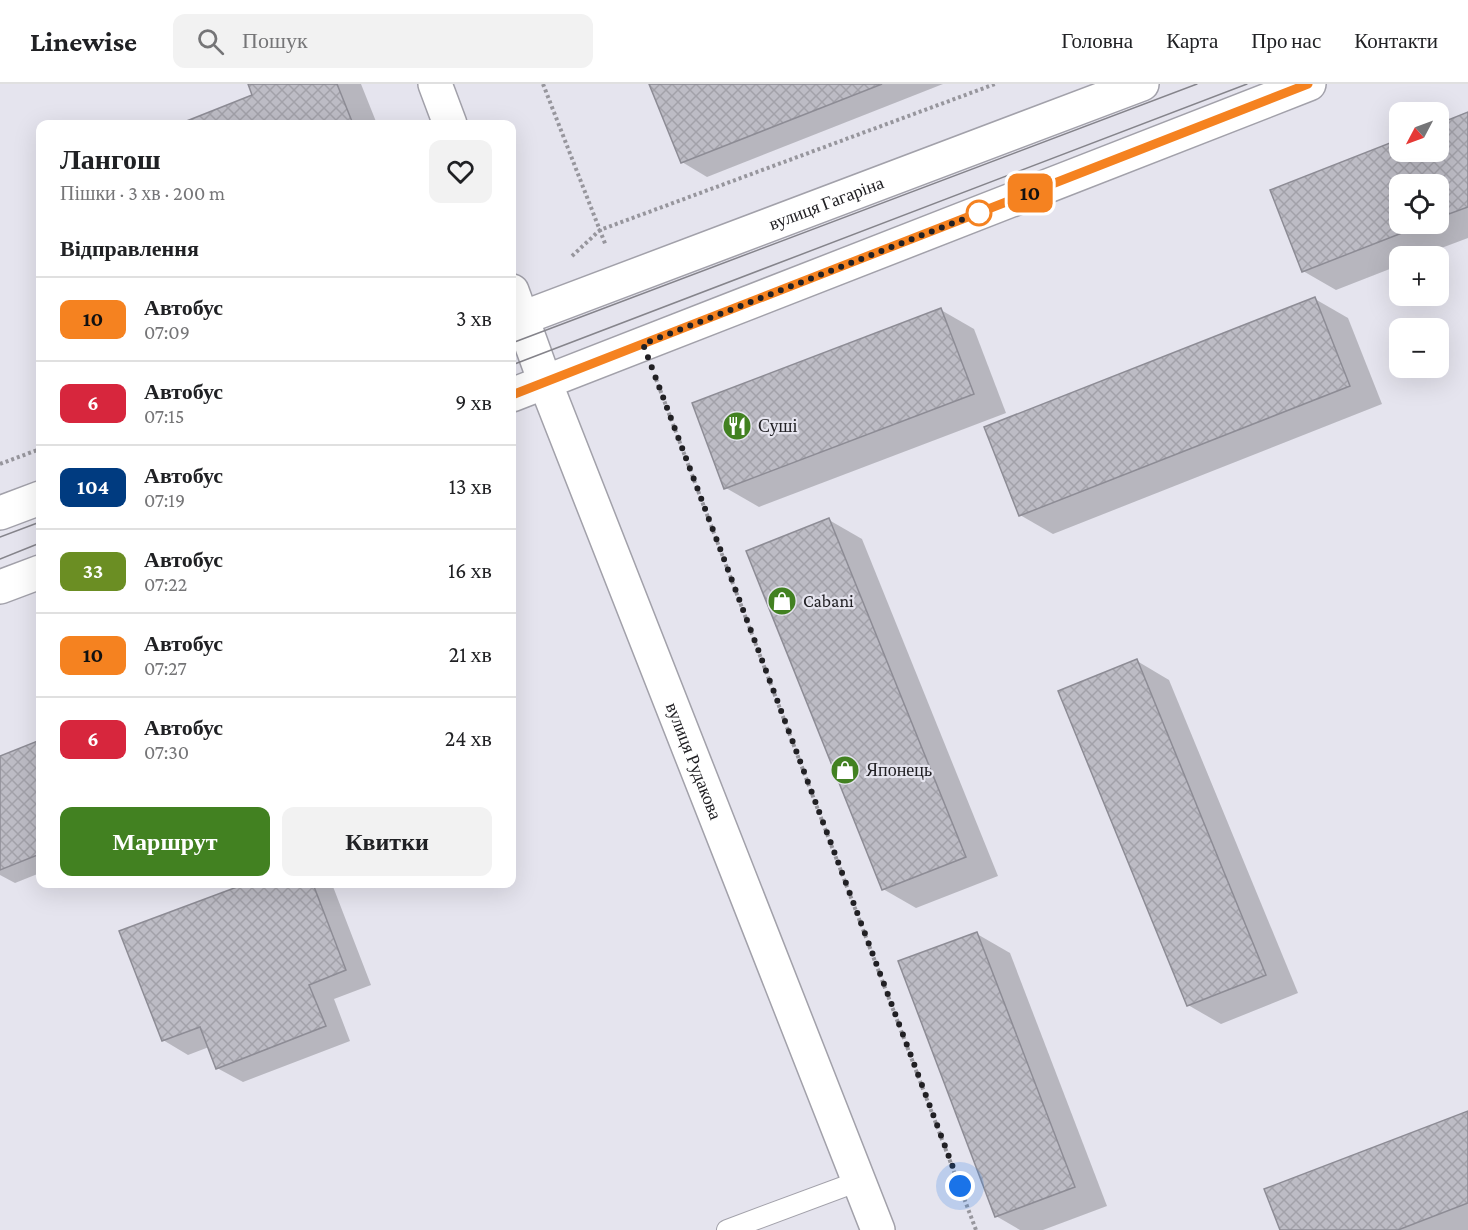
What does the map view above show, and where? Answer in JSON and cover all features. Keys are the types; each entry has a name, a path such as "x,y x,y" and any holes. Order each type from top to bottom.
{"street":[{"path":"435,84 448,120"},
{"name":"вулиця Гагаріна","path":"516,310 619,282 1142,84"},
{"path":"516,393 1308,84"},
{"name":"вулиця Рудакова","path":"516,312 878,1230"},
{"path":"0,513 36,500"},
{"path":"0,587 36,574"}],"lane":[{"path":"727,1230 859,1181"}],"path":[{"path":"543,84 619,282"},
{"path":"570,258 600,230 995,84"},
{"path":"643,344 976,1230"},
{"path":"0,464 36,450"}],"building":[{"path":"248,84 337,84 351,120 189,120 252,95"},
{"path":"649,84 882,84 681,163"},
{"path":"1468,112 1468,207 1449,214 1449,174 1389,174 1389,234 1399,234 1302,272 1270,190 1389,143 1389,162 1449,162 1449,120"},
{"path":"1315,297 1350,386 1019,516 984,427"},
{"path":"941,308 974,394 724,489 692,403"},
{"path":"829,518 966,857 882,890 746,551"},
{"path":"1137,659 1266,975 1187,1006 1058,691"},
{"path":"36,742 36,856 0,870 0,756"},
{"path":"234,888 315,888 346,970 309,985 326,1026 216,1069 200,1027 162,1041 119,931"},
{"path":"977,932 1075,1187 995,1217 898,961"},
{"path":"1468,1111 1468,1203 1398,1230 1280,1230 1264,1189"}],"tram line":[{"path":"516,341 1197,84"},
{"path":"516,363 1247,84"},
{"path":"0,537 36,524"},
{"path":"0,559 36,545"}],"bus line":[{"name":"10","path":"516,393 1308,84"}],"place":[{"name":"Суші","path":"737,426"},
{"name":"Cabani","path":"782,601"},
{"name":"Японець","path":"845,770"}],"route":[{"path":"960,1186 643,344 979,213"}]}
